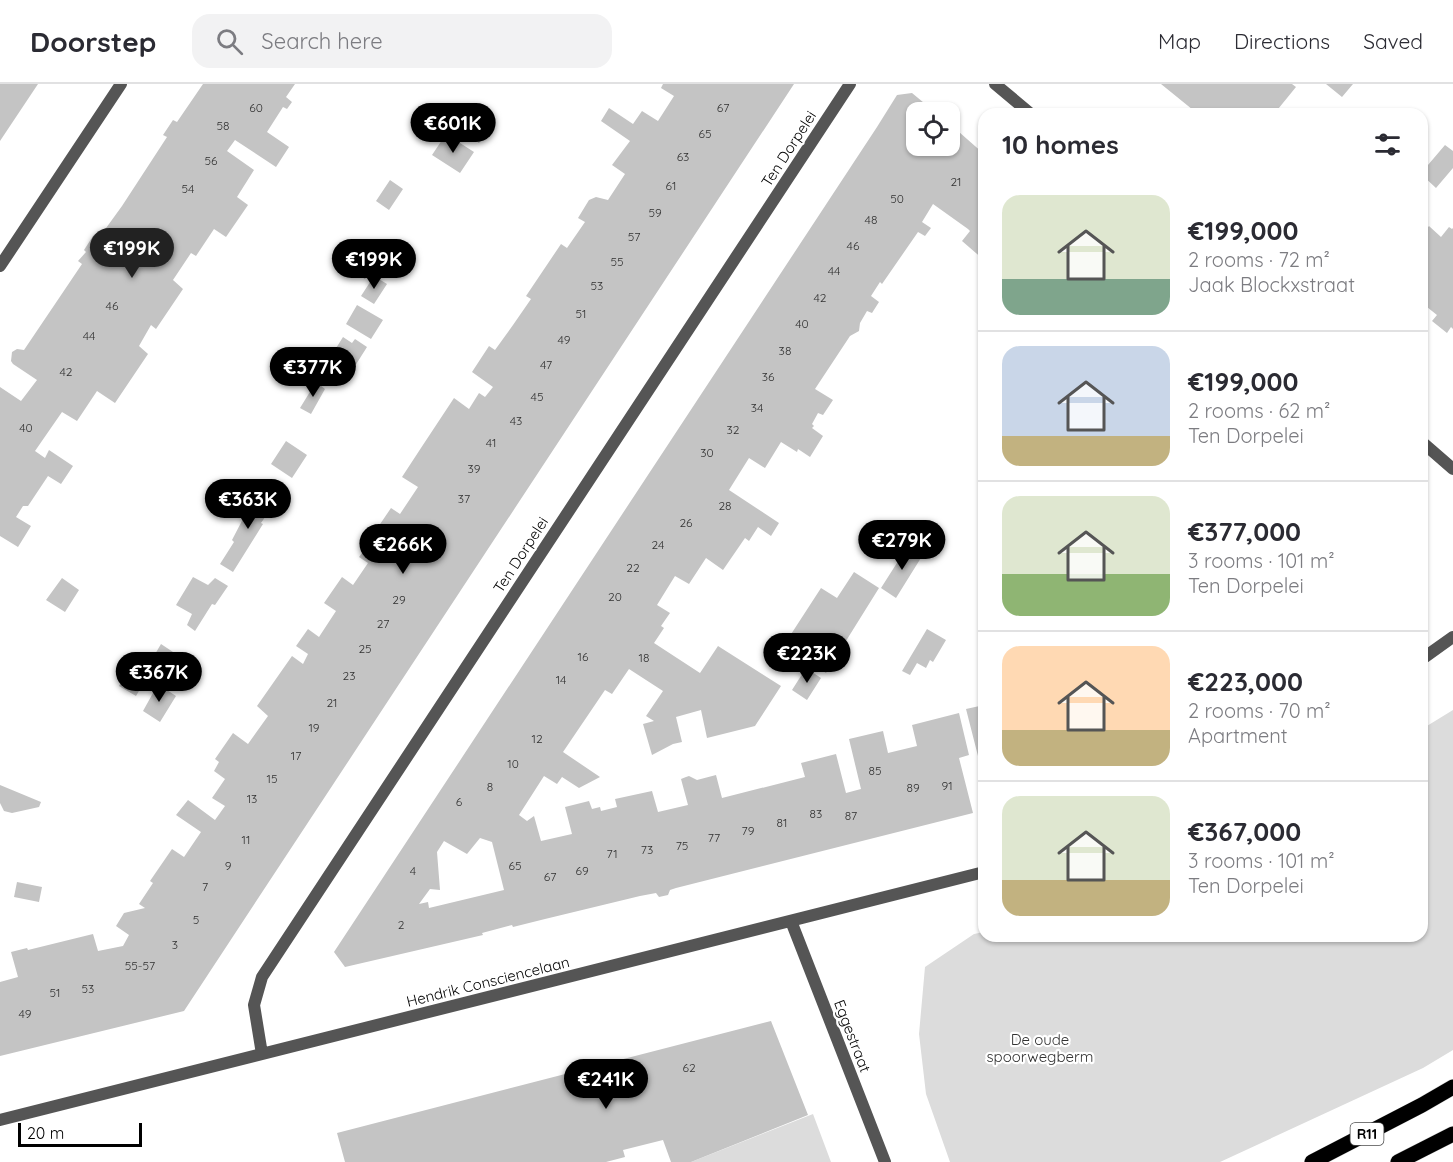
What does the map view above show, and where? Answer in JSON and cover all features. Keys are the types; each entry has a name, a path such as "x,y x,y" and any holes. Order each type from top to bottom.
{"main road":[{"name":"R11","path":"1312,1162 1453,1087"},
{"name":"R11","path":"1398,1162 1453,1134"}],"street":[{"path":"0,266 121,84"},
{"name":"Ten Dorpelei","path":"262,1054 254,1005 262,977 850,84"},
{"path":"995,84 1024,108"},
{"path":"1428,447 1453,469"},
{"path":"1428,655 1453,637"},
{"name":"Hendrik Consciencelaan","path":"0,1120 978,874"},
{"name":"Eggestraat","path":"791,921 885,1162"}],"green space":[{"name":"De oude spoorwegberm","path":"1453,710 1453,1050 1423,1068 1220,1162 950,1162 926,1094 919,1034 925,967 978,933 978,942 1428,942 1428,725"},
{"path":"813,1114 831,1162 691,1162"}],"building":[{"path":"0,84 38,84 0,141"},
{"path":"203,84 295,84 286,97 292,102 287,109 283,107 267,132 289,147 276,167 235,140 227,151 254,170 237,197 248,205 226,237 214,229 196,256 191,253 173,280 183,289 156,329 151,325 139,346 148,354 115,403 97,391 77,421 62,412 35,451 45,458 49,450 73,466 61,484 48,476 28,506 23,506 16,517 31,526 18,547 0,536 0,387 21,401 37,380 13,364 12,352 17,349 24,350 82,264 78,261 86,252 84,250 93,236 101,235 122,206 167,137 163,135 173,120 177,122"},
{"path":"663,84 794,84 184,1011 0,1056 0,982 18,977 11,952 93,934 98,951 123,946 129,935 116,926 124,913 145,908 139,904 153,883 150,881 172,849 184,857 201,832 176,815 188,800 215,820 225,806 212,798 225,779 214,771 219,762 215,759 233,733 248,744 268,716 257,706 292,656 303,664 308,654 296,646 308,629 319,637 336,611 324,603 342,577 353,585 368,563 359,557 374,537 382,543 384,540 374,533 391,508 400,514 418,487 402,477 419,451 454,398 469,409 479,393 485,397 493,387 472,372 489,346 495,350 513,325 531,299 526,296 561,244 567,248 585,222 578,218 589,200 596,197 608,200 625,174 612,165 630,141 601,121 609,108 633,124 642,111 658,121 674,96 661,88"},
{"path":"1161,84 1292,84 1296,87 1279,108 1191,108"},
{"path":"1326,84 1353,84 1342,97"},
{"path":"912,93 923,102 906,102 906,156 960,156 960,133 978,149 978,255 962,241 970,231 933,204 922,222 931,228 925,236 918,232 882,284 880,282 871,296 879,302 872,313 867,311 860,323 859,331 850,336 815,389 833,400 823,415 818,413 812,424 814,426 812,428 823,436 810,457 781,442 765,468 749,458 729,490 779,523 771,536 758,527 749,541 745,538 723,570 706,558 689,584 675,576 657,605 670,613 661,626 664,628 654,643 700,673 718,646 781,686 755,726 707,738 701,710 676,717 682,742 652,755 643,724 654,721 646,716 663,691 629,669 612,694 605,690 563,752 600,777 579,788 562,777 557,784 544,776 519,815 527,821 534,816 541,841 572,834 565,807 589,801 592,809 600,807 601,811 617,807 615,799 652,791 658,812 688,805 681,779 689,776 697,780 716,775 722,798 805,777 801,763 836,754 846,793 861,789 849,739 883,731 888,753 917,746 912,725 959,713 969,755 959,758 973,813 676,888 670,890 668,895 659,897 656,893 640,896 345,967 334,952 897,95","holes":["480,838 492,842 504,890 429,908 428,902 419,904 430,889 440,890 437,852 444,841 467,854"]},
{"path":"463,108 490,127 479,143 451,125"},
{"path":"446,134 474,152 460,173 432,155"},
{"path":"1445,145 1453,151 1453,168 1436,188 1428,181 1428,165"},
{"path":"390,180 403,189 389,210 376,201"},
{"path":"1428,227 1441,237 1449,227 1453,228 1453,329 1451,327 1447,333 1432,321 1437,315 1428,308"},
{"path":"362,247 378,257 365,279 349,269"},
{"path":"374,276 387,284 374,304 361,296"},
{"path":"357,305 383,320 371,339 346,324"},
{"path":"343,337 352,343 355,339 367,347 355,366 333,353"},
{"path":"316,382 325,389 311,414 300,408"},
{"path":"286,441 307,455 292,478 271,464"},
{"path":"258,490 276,501 233,572 220,564 234,542 232,540"},
{"path":"909,544 924,553 896,598 881,588"},
{"path":"854,572 879,588 826,673 784,645 821,588 837,598"},
{"path":"193,577 208,585 215,578 228,586 215,605 212,604 195,631 187,625 192,614 176,605"},
{"path":"62,578 79,590 65,612 46,600"},
{"path":"927,629 946,640 933,662 930,660 926,668 917,663 910,675 902,671"},
{"path":"161,644 173,652 158,684 146,677 155,663 151,661"},
{"path":"806,668 821,678 807,700 792,690"},
{"path":"129,669 146,679 136,696 119,686"},
{"path":"158,684 176,696 160,722 143,711"},
{"path":"978,706 978,756 966,709"},
{"path":"0,785 41,802 39,807 12,813 4,811 0,803"},
{"path":"17,882 42,887 39,902 14,897"},
{"path":"771,1021 808,1115 691,1162 671,1162 663,1140 623,1150 625,1157 606,1162 345,1162 337,1133"}]}
